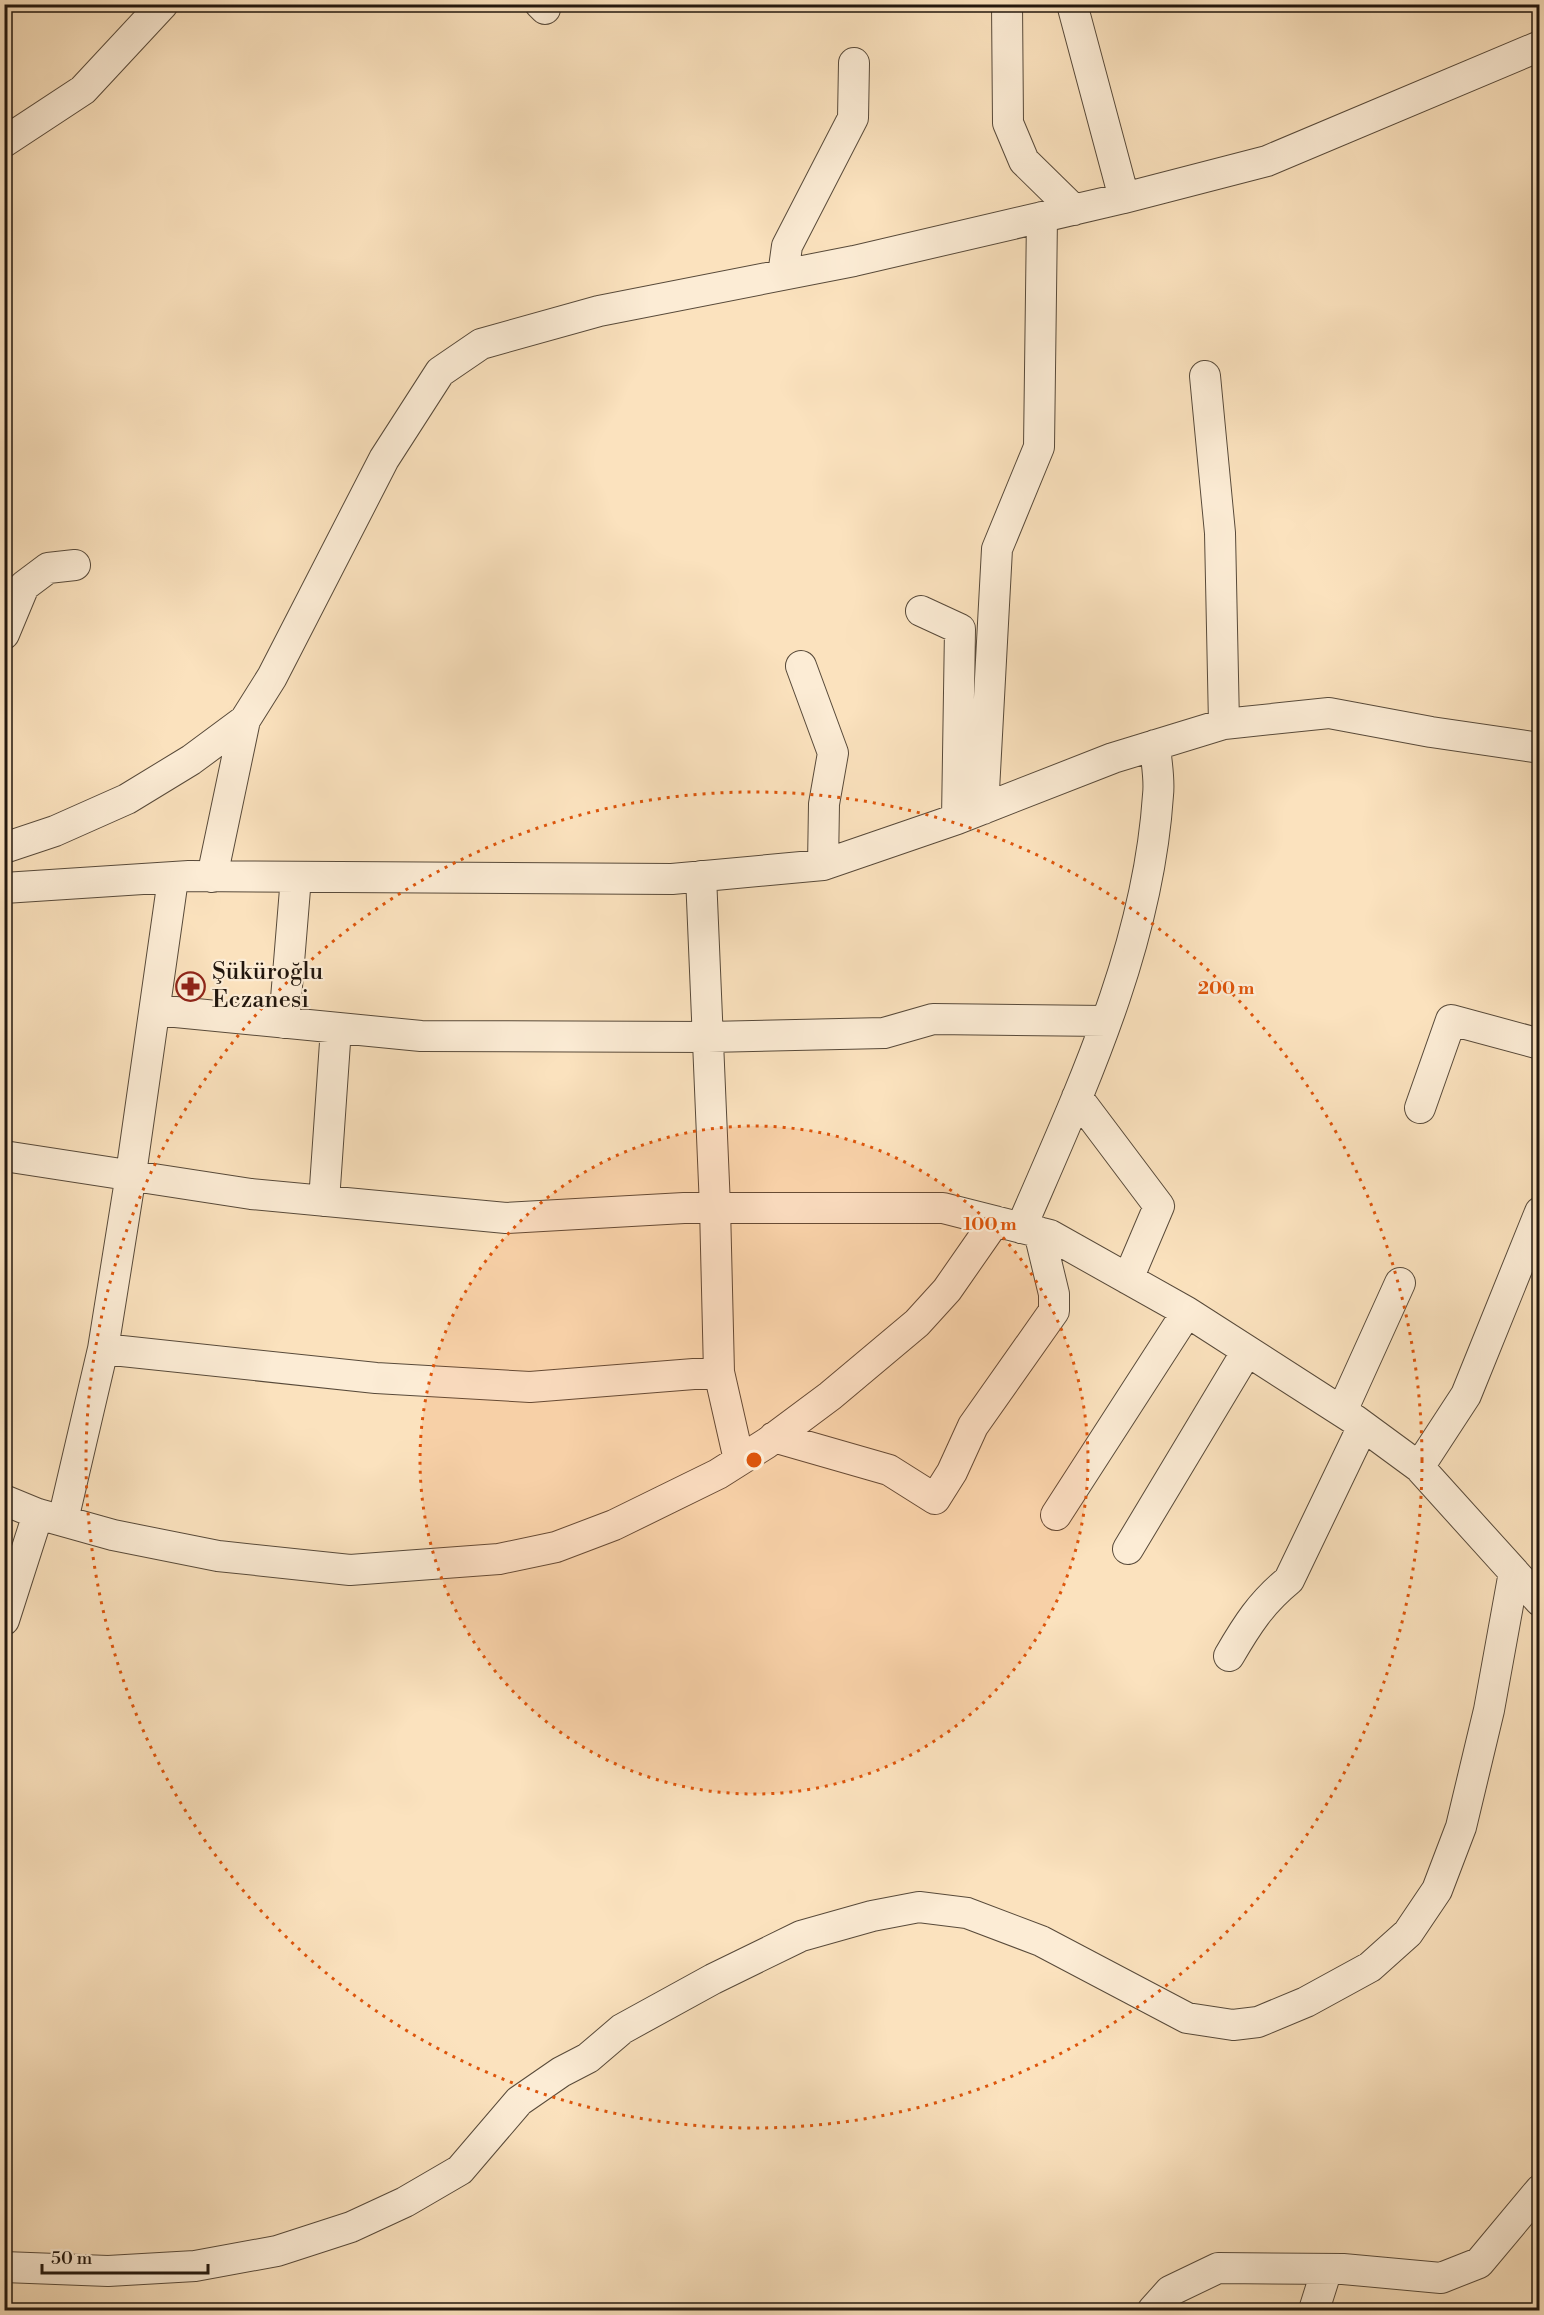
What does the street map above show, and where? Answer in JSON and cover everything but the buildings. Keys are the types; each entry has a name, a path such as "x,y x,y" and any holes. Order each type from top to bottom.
{"street":[{"path":"4,142 83,90 163,4"},
{"path":"1007,4 1008,123 1024,161 1074,210"},
{"path":"1072,4 1124,198"},
{"path":"212,877 245,720 272,677 384,459 440,372 481,344 598,311 854,261 1124,198 1267,161 1539,46"},
{"path":"783,275 787,246 853,118 854,63"},
{"path":"970,814 998,549 1039,447 1042,217"},
{"path":"1205,376 1220,533 1224,724"},
{"path":"4,634 24,586 48,568 75,565"},
{"path":"921,611 960,629 970,814"},
{"path":"801,666 833,753 824,804 822,865"},
{"path":"4,888 212,877 672,879 822,865 970,814 1113,758 1224,724 1329,713 1431,732 1539,748"},
{"path":"4,848 55,831 127,799 191,760 245,720"},
{"path":"4,1500 50,1517 113,1535 218,1557 350,1570 499,1559 556,1547 614,1525 718,1474 740,1460 830,1396 917,1323 947,1290 1018,1227 1077,1097 1133,942 1146,883 1159,794 1155,745"},
{"path":"701,876 715,1207 719,1372 740,1460"},
{"path":"284,1023 296,877"},
{"path":"4,1620 50,1517 103,1349 174,879"},
{"path":"154,1010 421,1036 708,1037 884,1033 933,1019 1106,1021"},
{"path":"1420,1108 1451,1020 1539,1044"},
{"path":"324,1201 336,1028"},
{"path":"1077,1097 1159,1206 1128,1279"},
{"path":"4,1156 251,1194 506,1218 715,1207 943,1208 1050,1235 1186,1312 1352,1418 1419,1467 1539,1601"},
{"path":"1419,1467 1466,1395 1539,1212"},
{"path":"774,1437 889,1470 935,1499 952,1472 973,1426 1054,1311 1054,1294 1018,1227"},
{"path":"1229,1656 1250,1620 1270,1595 1289,1580 1352,1418 1400,1283"},
{"path":"1056,1515 1186,1312"},
{"path":"103,1349 376,1378 530,1387 719,1372"},
{"path":"1128,1550 1247,1351"},
{"path":"4,2267 108,2271 195,2266 277,2251 351,2227 405,2202 460,2170 490,2138 519,2101 561,2072 588,2058 622,2030 713,1979 801,1936 872,1916 919,1907 966,1914 1041,1941 1186,2018 1233,2025 1258,2022 1306,2002 1370,1967 1408,1933 1437,1890 1461,1827 1489,1710 1514,1572"},
{"path":"1153,2310 1170,2291 1218,2268 1327,2269 1441,2278 1479,2263 1539,2190"},
{"path":"1314,2310 1327,2269"}],"place":[{"name":"Şüküroğlu Eczanesi","path":"191,986"}]}
